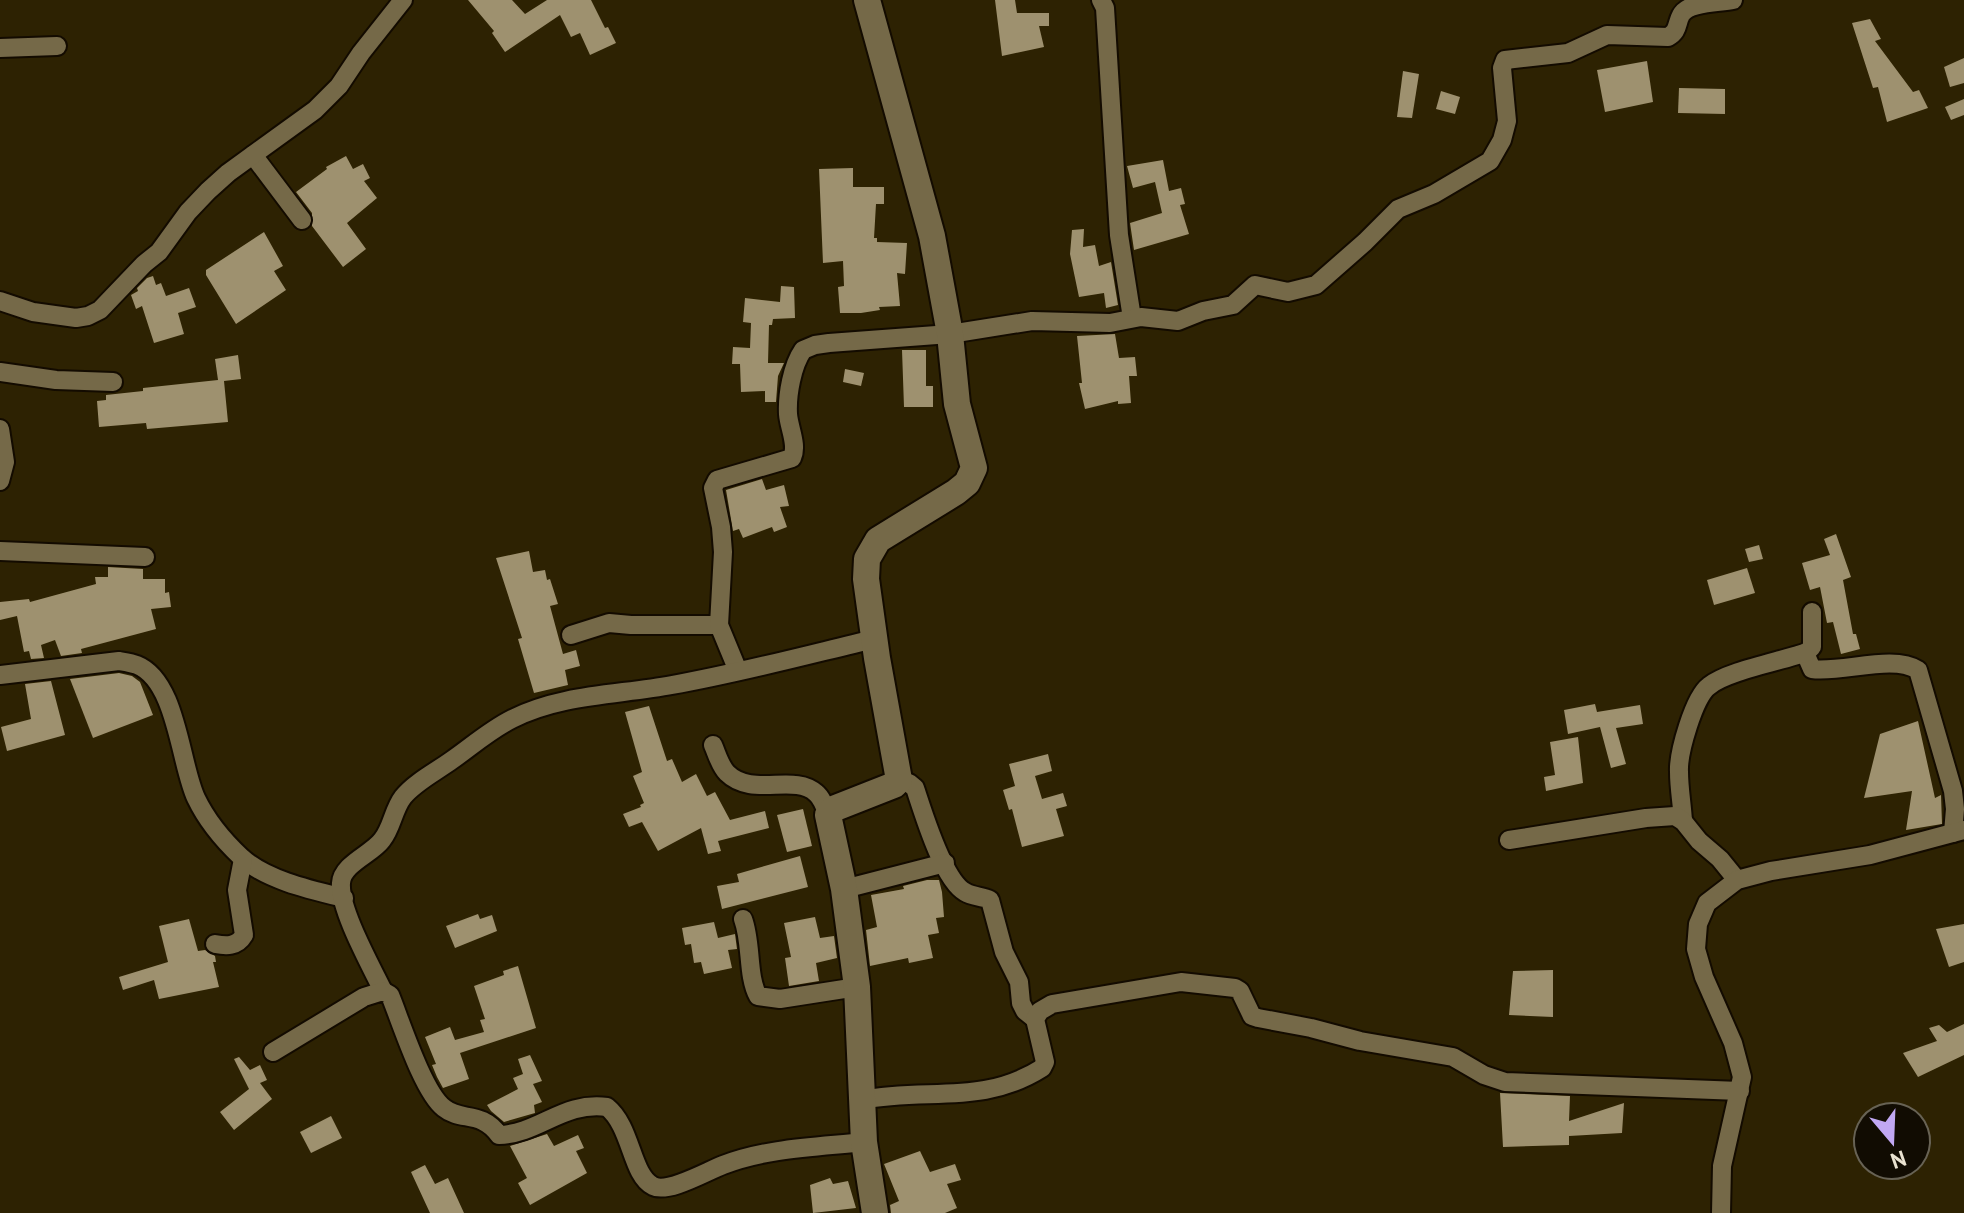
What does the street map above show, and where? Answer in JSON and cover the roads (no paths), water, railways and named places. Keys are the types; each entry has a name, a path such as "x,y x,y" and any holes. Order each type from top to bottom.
{"street":[{"path":"0,301 33,312 76,318 95,314 159,252 188,212 208,191 315,110 339,86 403,0"},
{"path":"867,0 932,236 950,334 957,404 973,461 972,475 956,492 878,540 871,549 866,579 899,780"},
{"path":"1101,0 1105,8 1119,235 1132,318"},
{"path":"738,671 719,625 723,552 714,484 717,480 792,458 795,448 788,411 792,381 800,354 809,347 950,334 1032,321 1110,323 1132,318 1178,321 1203,311 1233,305 1255,285 1288,292 1316,285 1398,209 1434,194 1490,161 1502,140 1507,121 1502,68 1505,60 1568,53 1607,35 1668,37 1676,32 1681,15 1690,7 1733,0"},
{"path":"0,48 57,46"},
{"path":"253,155 302,220"},
{"path":"0,372 56,380 113,382"},
{"path":"0,429 5,462 0,481"},
{"path":"0,551 145,557"},
{"path":"1683,821 1679,771 1681,755 1702,693 1710,684 1730,676 1805,653 1812,647 1812,612"},
{"path":"571,635 609,623 719,625"},
{"path":"864,1142 740,1159 662,1188 652,1186 640,1173 623,1125 607,1107 580,1106 520,1132 499,1135 480,1118 451,1112 431,1093 390,995 383,991 361,944 341,883 348,868 370,854 383,839 404,795 487,733 515,717 554,703 672,685 874,639"},
{"path":"1721,1213 1722,1166 1742,1077 1704,977 1695,938 1707,903 1737,880 1771,871 1870,855 1958,831 1953,791 1918,670 1908,664 1896,663 1828,671 1812,669 1805,653"},
{"path":"0,675 119,661 139,665 150,675 171,707 197,800 215,827 243,859 295,886 344,898"},
{"path":"713,745 725,771 734,778 759,786 806,787 815,792 828,815 844,889 857,987 864,1142 875,1213"},
{"path":"828,815 833,809 894,785 899,780"},
{"path":"862,1100 890,1095 990,1091 1022,1079 1044,1064 1035,1019 1021,1003 1019,982 1004,952 990,900 964,892 957,886 931,837 915,788 899,780"},
{"path":"1509,840 1675,816 1720,859 1737,880"},
{"path":"215,944 235,944 244,935 237,890 243,859"},
{"path":"844,889 945,863"},
{"path":"743,919 754,989 758,996 780,999 857,987"},
{"path":"1035,1019 1040,1011 1063,1001 1169,983 1203,983 1240,991 1252,1016 1258,1018 1360,1041 1453,1057 1484,1075 1505,1082 1740,1091"},
{"path":"273,1052 364,997 383,991"}]}
